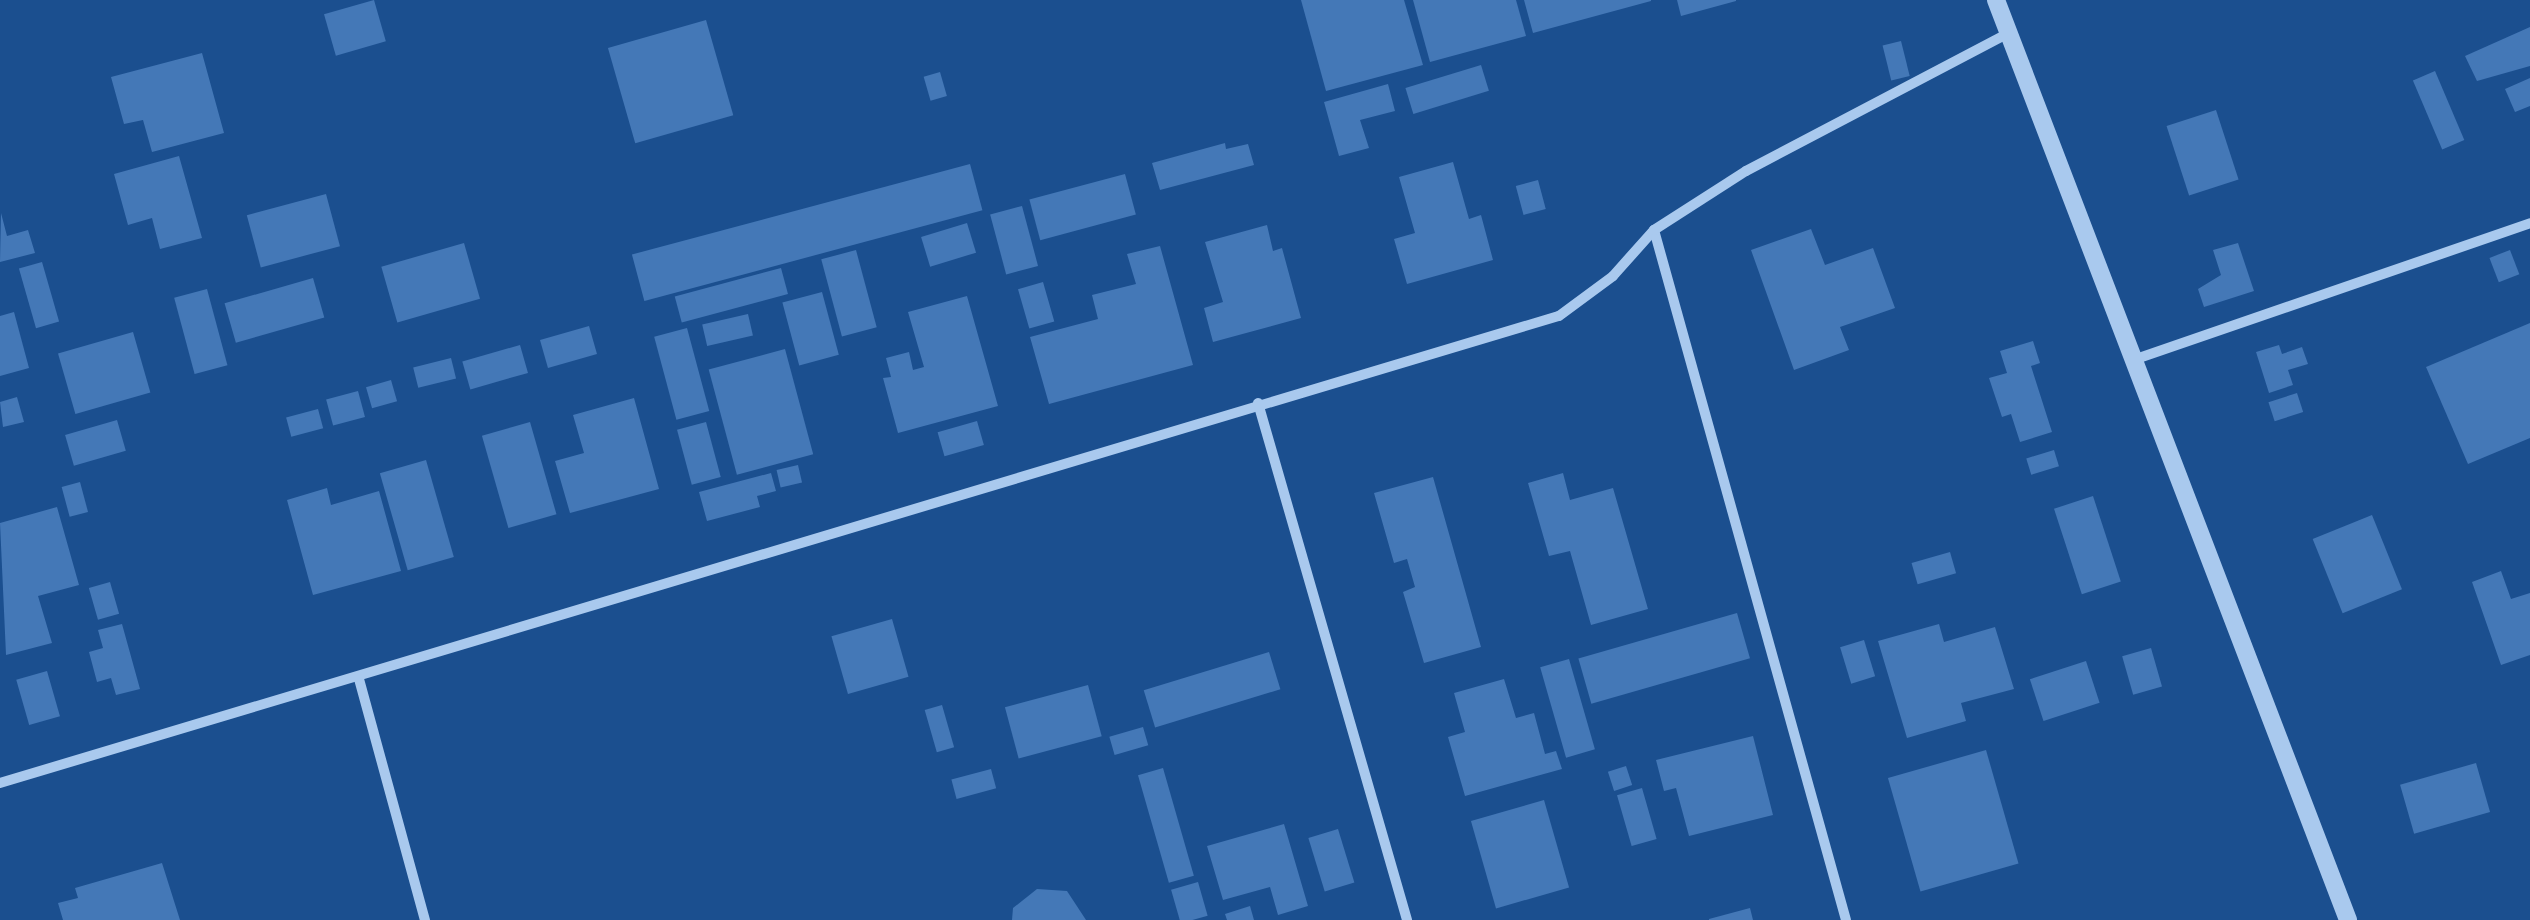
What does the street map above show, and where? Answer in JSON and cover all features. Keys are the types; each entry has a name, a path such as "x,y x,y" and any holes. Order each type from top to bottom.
{"street":[{"path":"1996,0 2348,920"},
{"path":"0,784 359,679 1258,403 1560,316 1613,276 1654,230 1746,171 2009,33"},
{"path":"2136,359 2530,223"},
{"path":"1654,230 1846,920"},
{"path":"1258,403 1408,920"},
{"path":"359,679 425,920"}],"building":[{"path":"374,0 386,41 336,56 324,14"},
{"path":"1301,0 1404,0 1423,65 1326,91"},
{"path":"1413,0 1516,0 1526,36 1430,62"},
{"path":"1524,0 1651,0 1651,1 1533,33"},
{"path":"1677,0 1736,0 1736,1 1681,16"},
{"path":"706,20 733,115 635,143 608,48"},
{"path":"2530,27 2530,66 2477,81 2465,56"},
{"path":"1901,41 1910,76 1891,81 1883,46"},
{"path":"202,53 224,133 152,152 143,120 124,124 111,77"},
{"path":"1481,65 1489,91 1413,114 1405,88"},
{"path":"2435,71 2464,140 2442,149 2413,80"},
{"path":"940,72 947,96 931,101 924,77"},
{"path":"2530,78 2530,106 2515,112 2505,89"},
{"path":"1388,84 1395,111 1360,120 1369,148 1339,156 1324,102"},
{"path":"2216,110 2239,179 2189,195 2167,126"},
{"path":"1225,143 1226,149 1248,144 1254,165 1160,190 1152,163"},
{"path":"179,156 202,238 160,249 152,218 128,225 114,174"},
{"path":"1453,162 1469,219 1481,215 1493,260 1407,284 1394,239 1415,233 1399,177"},
{"path":"970,164 982,210 644,301 632,255"},
{"path":"1125,174 1136,215 1040,240 1029,200"},
{"path":"1538,180 1546,209 1524,215 1516,186"},
{"path":"326,194 340,246 261,267 247,215"},
{"path":"1022,206 1038,266 1006,274 990,215"},
{"path":"1,213 7,236 28,230 35,253 0,262"},
{"path":"967,223 976,253 930,267 921,237"},
{"path":"1267,225 1273,251 1282,248 1301,318 1213,342 1204,308 1223,302 1205,242"},
{"path":"1811,229 1825,265 1873,248 1895,308 1840,327 1849,350 1794,370 1751,250"},
{"path":"464,243 480,299 397,322 381,267"},
{"path":"2238,243 2254,291 2204,307 2198,289 2221,275 2213,250"},
{"path":"1160,246 1193,365 1049,404 1030,337 1098,319 1092,295 1136,284 1127,254"},
{"path":"856,250 877,327 842,337 821,259"},
{"path":"2510,250 2519,274 2499,282 2489,258"},
{"path":"42,262 59,322 36,328 19,269"},
{"path":"781,268 788,294 682,323 675,296"},
{"path":"313,278 324,317 236,343 225,303"},
{"path":"1043,282 1054,321 1029,329 1018,289"},
{"path":"207,289 227,365 195,374 174,298"},
{"path":"822,292 839,355 799,365 782,303"},
{"path":"967,296 998,406 898,433 883,378 891,377 886,358 909,352 913,370 924,367 908,312"},
{"path":"14,312 29,368 0,376 0,316"},
{"path":"748,314 753,335 707,346 702,325"},
{"path":"2530,323 2530,438 2468,464 2426,367"},
{"path":"589,326 597,354 548,368 540,340"},
{"path":"687,328 709,411 676,420 654,337"},
{"path":"133,332 150,393 75,414 58,353"},
{"path":"2033,341 2040,363 2031,366 2052,432 2020,442 2011,414 2002,417 1989,378 2007,373 2000,351"},
{"path":"520,345 528,373 470,389 462,362"},
{"path":"2279,345 2282,354 2302,347 2308,364 2288,370 2293,385 2269,393 2256,352"},
{"path":"785,349 813,454 737,475 709,369"},
{"path":"451,358 456,378 418,388 413,367"},
{"path":"391,380 397,401 372,408 366,387"},
{"path":"358,391 365,417 333,426 326,400"},
{"path":"2297,393 2303,412 2275,421 2268,402"},
{"path":"17,397 24,422 3,427 0,402"},
{"path":"634,398 659,489 570,513 555,461 584,453 573,415"},
{"path":"318,409 323,428 291,437 286,418"},
{"path":"117,420 126,451 74,466 65,435"},
{"path":"977,421 984,445 944,456 938,432"},
{"path":"530,422 556,514 508,528 482,436"},
{"path":"706,422 721,477 692,485 677,430"},
{"path":"2054,450 2059,466 2031,475 2026,458"},
{"path":"426,460 454,557 408,570 380,473"},
{"path":"798,465 802,483 781,487 777,470"},
{"path":"771,473 776,491 757,496 760,507 707,521 699,492"},
{"path":"1563,473 1570,500 1613,488 1648,609 1591,625 1570,551 1549,556 1528,483"},
{"path":"1433,477 1481,647 1424,663 1403,592 1415,587 1407,559 1394,563 1374,493"},
{"path":"80,482 88,512 70,517 62,487"},
{"path":"327,488 331,505 379,491 401,571 313,595 287,500"},
{"path":"2093,496 2121,582 2082,594 2054,509"},
{"path":"57,507 79,585 38,596 52,643 6,655 0,523"},
{"path":"2372,515 2402,589 2343,613 2313,539"},
{"path":"1950,552 1956,573 1918,584 1912,563"},
{"path":"2501,571 2511,599 2530,593 2530,655 2501,665 2472,582"},
{"path":"110,582 119,614 98,620 89,588"},
{"path":"1737,613 1750,658 1591,704 1578,658"},
{"path":"892,619 909,677 848,694 831,636"},
{"path":"122,624 140,689 116,695 111,678 97,682 89,652 103,648 98,630"},
{"path":"1939,624 1944,642 1995,627 2014,689 1961,703 1966,721 1907,738 1878,641"},
{"path":"1864,640 1875,676 1851,684 1840,647"},
{"path":"2151,648 2162,686 2133,695 2122,656"},
{"path":"1269,652 1280,689 1155,728 1144,690"},
{"path":"1569,659 1595,749 1566,758 1540,667"},
{"path":"2086,661 2100,703 2043,721 2030,679"},
{"path":"47,671 60,716 29,725 16,680"},
{"path":"1504,679 1516,718 1534,713 1545,754 1556,751 1562,769 1465,796 1448,737 1465,732 1454,693"},
{"path":"1088,685 1102,736 1019,758 1005,707"},
{"path":"942,705 954,747 937,752 925,710"},
{"path":"1143,727 1148,745 1115,755 1109,737"},
{"path":"1753,736 1773,815 1689,836 1676,788 1664,791 1656,760"},
{"path":"1986,750 2019,863 1920,892 1888,778"},
{"path":"2476,763 2490,812 2414,834 2400,785"},
{"path":"1626,766 1632,785 1614,791 1608,772"},
{"path":"1163,768 1194,876 1169,883 1138,775"},
{"path":"991,769 996,788 957,799 951,780"},
{"path":"1642,788 1657,839 1632,846 1617,795"},
{"path":"1544,800 1569,887 1496,908 1471,821"},
{"path":"1284,824 1308,906 1278,915 1270,887 1223,900 1207,846"},
{"path":"1338,829 1354,883 1325,892 1308,838"},
{"path":"162,863 180,920 63,920 58,903 78,898 75,888"},
{"path":"1198,882 1208,916 1180,920 1171,890"},
{"path":"1037,889 1067,891 1086,920 1012,920 1013,908"},
{"path":"1250,906 1254,920 1227,920 1225,914"},
{"path":"1750,908 1753,920 1709,920 1709,919"}]}
